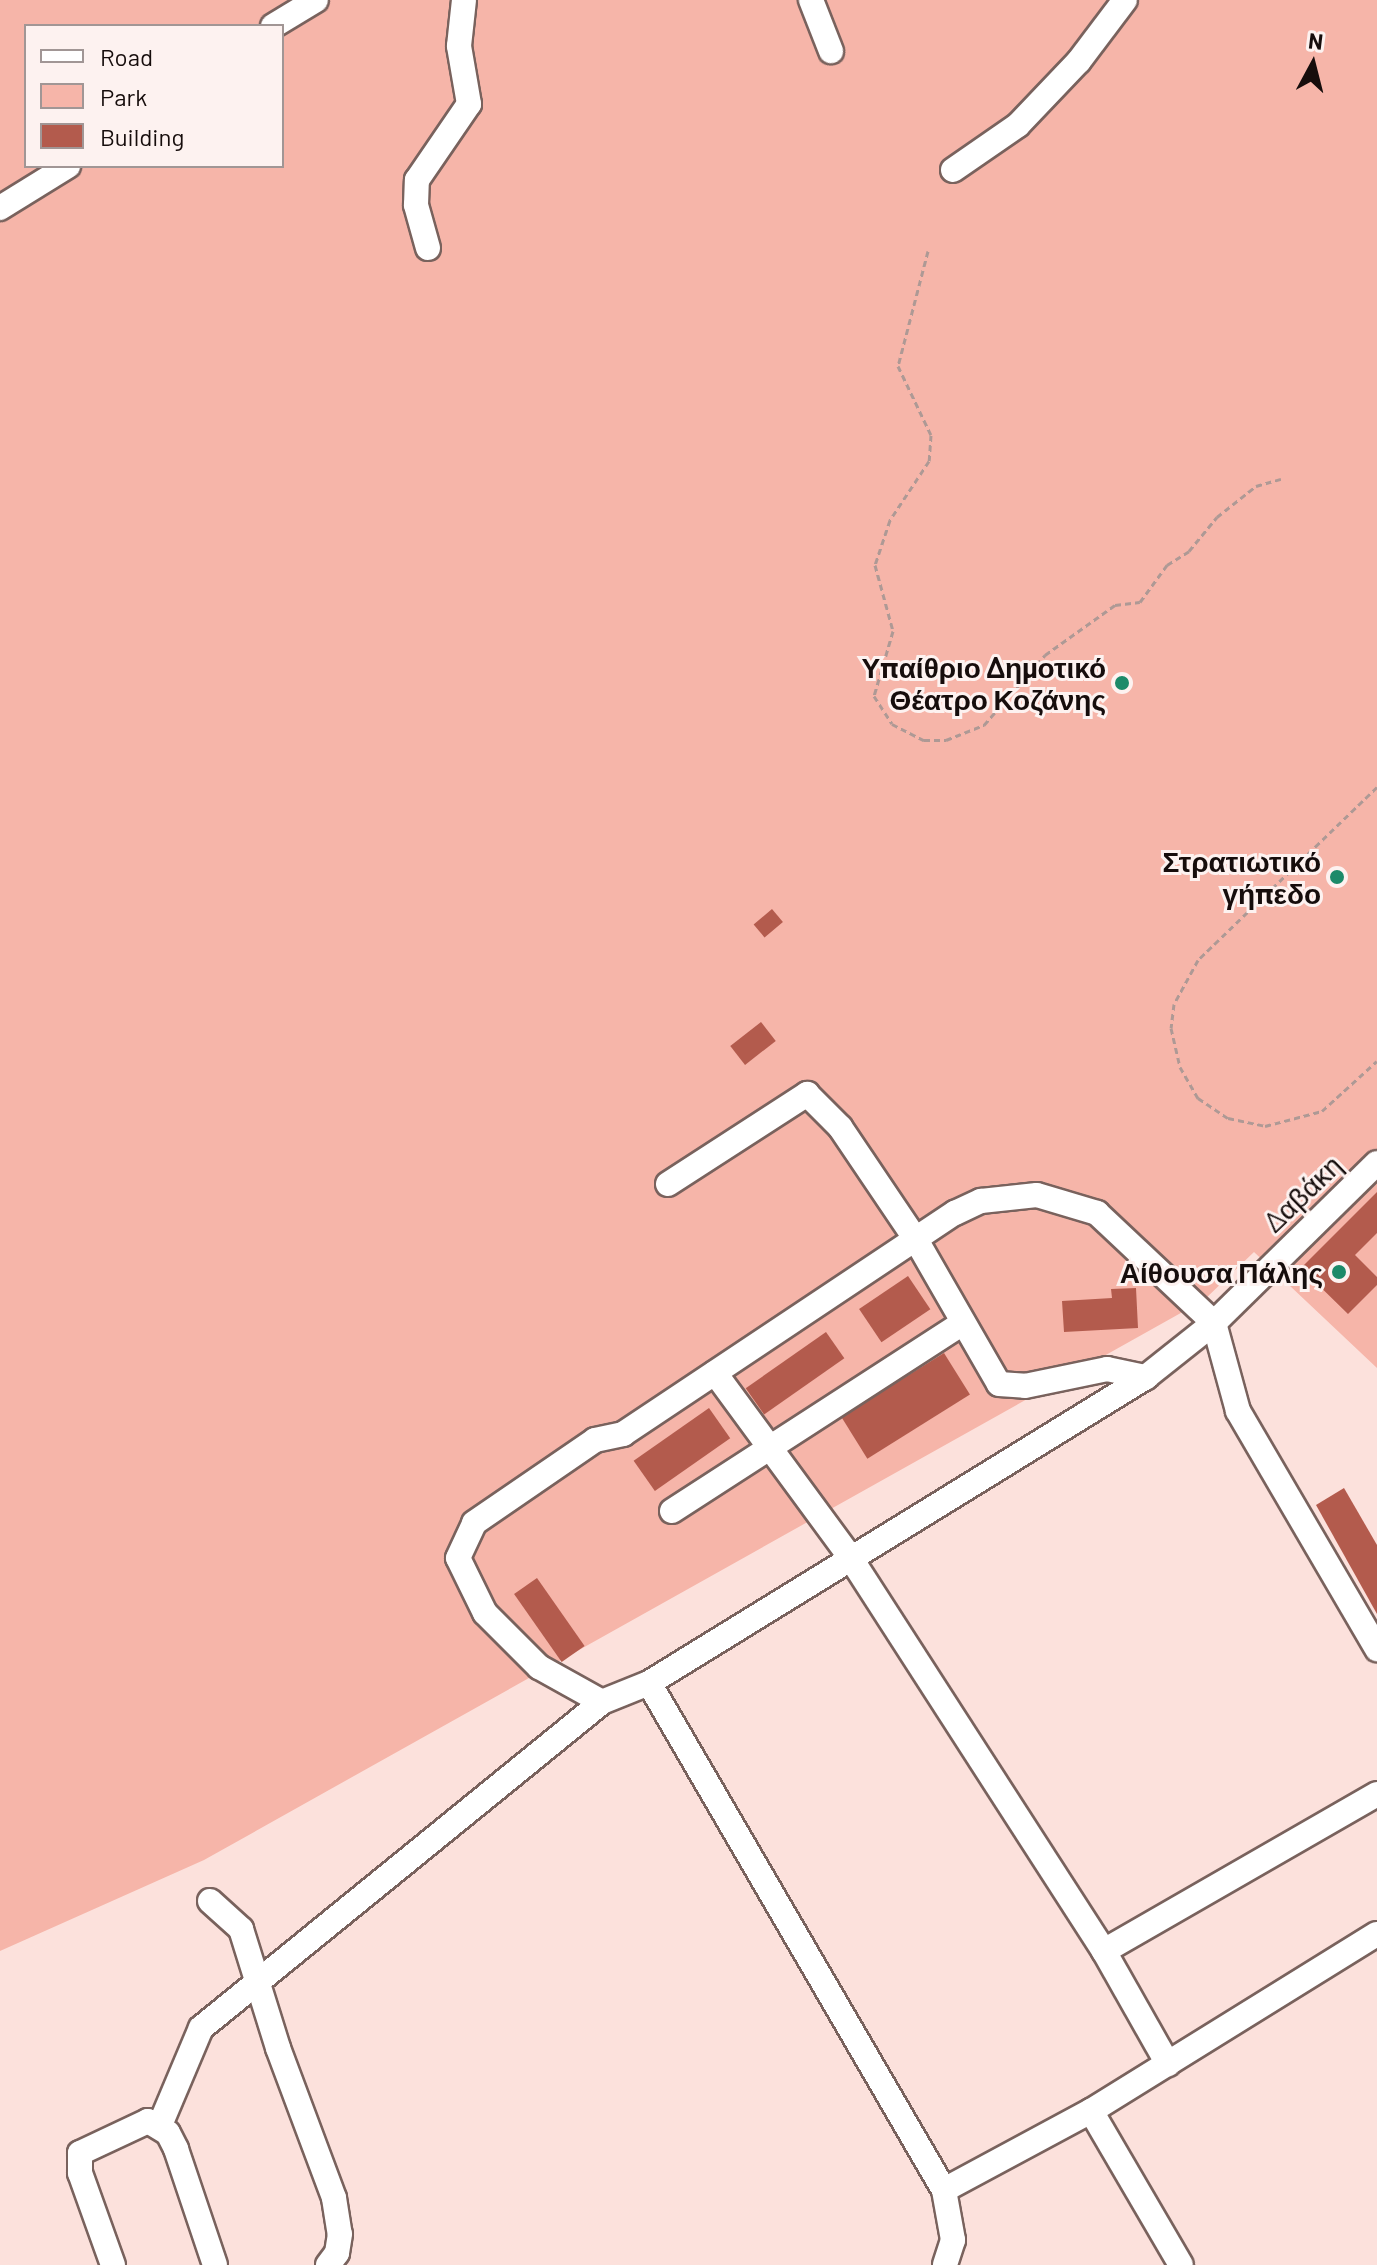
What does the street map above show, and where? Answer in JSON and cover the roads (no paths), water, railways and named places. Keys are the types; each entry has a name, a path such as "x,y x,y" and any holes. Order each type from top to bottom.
{"street":[{"path":"276,24 316,0"},
{"path":"428,248 415,191 422,168 469,104 459,46 464,0"},
{"path":"811,0 831,51"},
{"path":"953,170 1018,125 1079,61 1125,0"},
{"path":"0,208 65,168"},
{"path":"668,1184 807,1094 840,1127 915,1238 999,1384 1025,1386 1107,1369 1146,1377"},
{"name":"Δαβάκη","path":"160,2125 201,2028 602,1702 649,1683 1146,1377 1214,1323 1377,1163"},
{"path":"602,1702 539,1667 494,1622 458,1558 474,1523 595,1440 623,1434 915,1238 981,1201 1037,1195 1068,1201 1097,1213 1122,1231 1214,1323 1238,1411 1377,1649"},
{"path":"672,1511 773,1450 963,1323"},
{"path":"715,1373 850,1557 1104,1951 1168,2064"},
{"path":"649,1683 944,2190 953,2240 945,2265"},
{"path":"1104,1951 1377,1794"},
{"path":"210,1901 241,1929 334,2198 340,2234 337,2253 328,2265"},
{"path":"944,2190 1091,2111 1377,1934"},
{"path":"1091,2111 1181,2265"},
{"path":"113,2265 80,2173 80,2153 139,2122 160,2125 176,2149 215,2265"}],"place":[{"name":"Υπαίθριο Δημοτικό Θέατρο Κοζάνης","path":"1122,683"},
{"name":"Στρατιωτικό γήπεδο","path":"1337,877"},
{"name":"Αίθουσα Πάλης","path":"1339,1272"}]}
